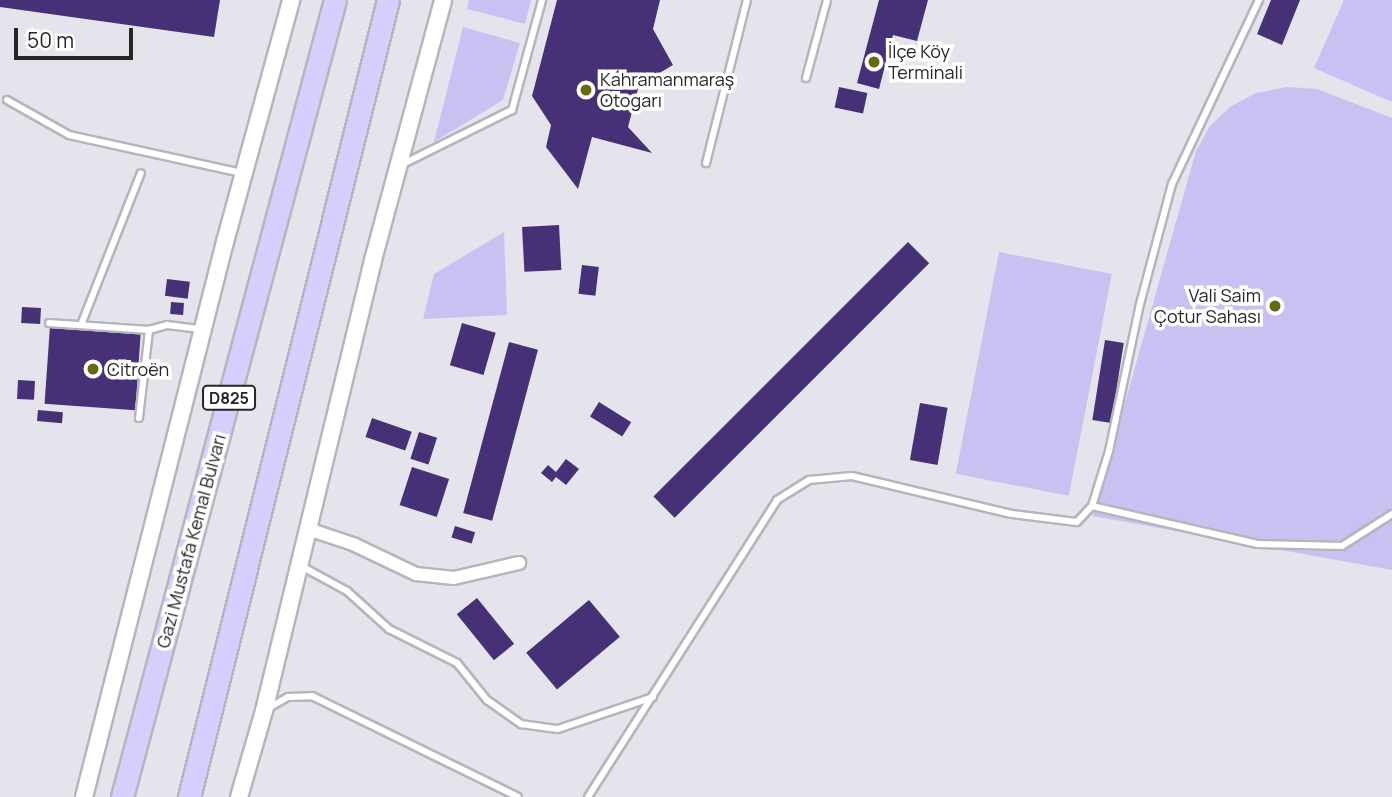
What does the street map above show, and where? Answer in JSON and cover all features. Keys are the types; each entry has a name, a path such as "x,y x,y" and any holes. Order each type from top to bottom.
{"highway":[{"name":"Gazi Mustafa Kemal Bulvarı","path":"122,797 335,0"},
{"path":"188,797 388,0"}],"street":[{"path":"84,797 203,330 291,0"},
{"path":"239,797 264,711 373,260 443,0"},
{"path":"308,528 353,544 416,574 454,578 519,564"}],"lane":[{"path":"399,166 512,110 542,0"},
{"path":"706,163 747,0"},
{"path":"806,78 827,0"},
{"path":"588,797 778,500 809,480 852,476 1012,514 1077,522 1092,506 1109,451 1140,304 1172,184 1259,0"},
{"path":"7,100 69,135 244,173"},
{"path":"81,325 141,173"},
{"path":"48,323 149,330 167,325 203,330"},
{"path":"139,418 149,330"},
{"path":"1092,506 1258,544 1328,546 1342,546 1392,514"},
{"path":"299,565 347,591 388,629 457,663 487,700 521,724 558,729 653,697"},
{"path":"264,711 288,697 313,696 518,797"}],"shaded area":[{"path":"469,0 531,0 525,24 467,9"},
{"path":"1344,0 1392,0 1392,102 1314,68"},
{"path":"463,27 520,43 503,100 434,142"},
{"path":"1287,87 1317,89 1392,118 1392,570 1093,516 1196,151 1210,126 1230,107 1256,93"},
{"path":"504,232 507,315 423,319 434,274"},
{"path":"999,252 1112,274 1069,496 956,474"}],"building":[{"path":"0,0 220,0 214,37 0,7"},
{"name":"Kahramanmaraş Otogarı","path":"557,0 660,0 653,29 673,65 639,85 628,127 652,153 592,137 578,189 546,147 551,125 532,96"},
{"name":"İlçe Köy Terminali","path":"879,0 928,0 917,41 893,35 879,89 857,83"},
{"path":"1271,0 1300,0 1282,45 1257,34"},
{"path":"839,87 867,93 863,114 835,108"},
{"path":"559,225 561,270 524,272 522,227"},
{"path":"908,242 929,263 675,518 653,497"},
{"path":"582,265 599,267 595,296 578,294"},
{"path":"167,279 190,282 188,299 165,296"},
{"path":"171,302 184,303 183,315 170,314"},
{"path":"22,307 41,308 40,324 21,323"},
{"path":"462,323 496,333 484,375 450,365"},
{"name":"Citroën","path":"50,326 141,332 135,410 45,404"},
{"path":"1105,340 1124,343 1111,423 1092,420"},
{"path":"509,342 538,350 492,521 463,513"},
{"path":"18,380 35,381 34,400 17,399"},
{"path":"599,402 631,422 622,437 590,416"},
{"path":"920,403 948,408 938,465 910,460"},
{"path":"38,410 63,412 62,423 37,421"},
{"path":"372,418 412,432 405,451 365,437"},
{"path":"419,432 437,438 428,465 410,459"},
{"path":"566,459 579,469 566,485 556,477 552,482 541,473 548,465 556,472"},
{"path":"412,467 449,479 437,517 400,505"},
{"path":"455,526 475,532 472,544 451,537"},
{"path":"477,598 514,644 494,660 457,614"},
{"path":"589,600 620,637 557,689 526,653"}],"place":[{"name":"İlçe Köy Terminali","path":"874,62"},
{"name":"Kahramanmaraş Otogarı","path":"586,90"},
{"name":"Vali Saim Çotur Sahası","path":"1275,306"},
{"name":"Citroën","path":"93,369"}]}
